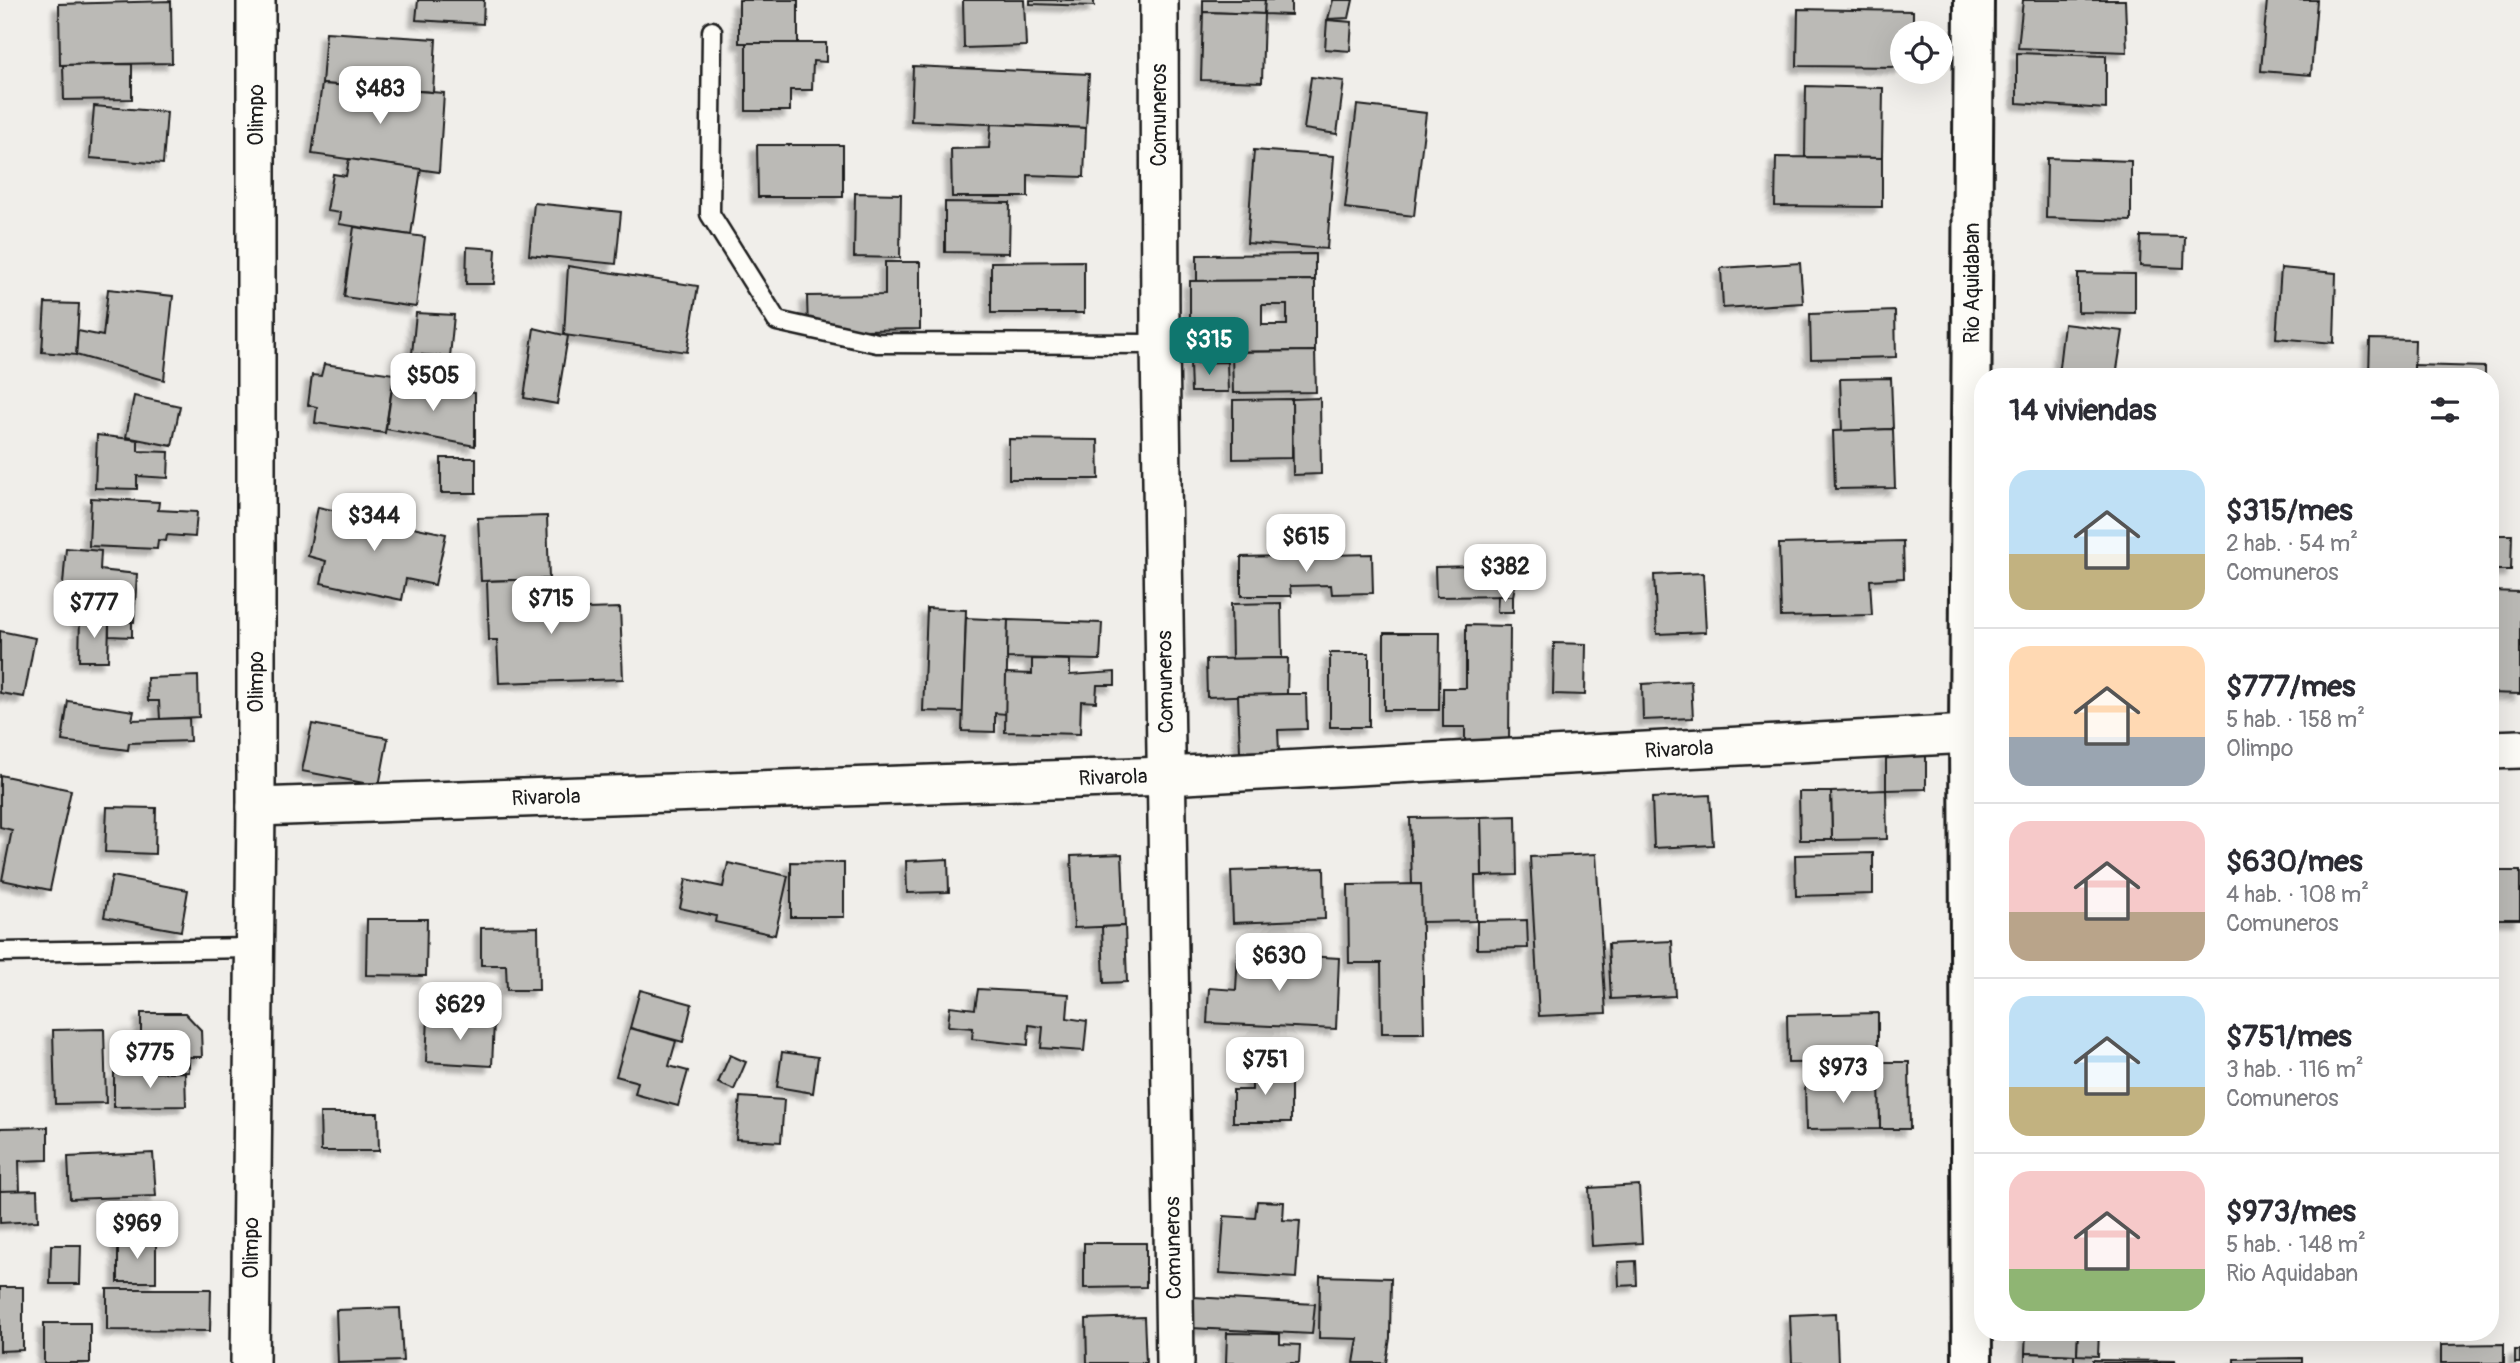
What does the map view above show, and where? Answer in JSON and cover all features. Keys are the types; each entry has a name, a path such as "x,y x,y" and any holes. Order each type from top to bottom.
{"street":[{"name":"Olimpo","path":"250,1363 256,807 256,0"},
{"name":"Comuneros","path":"1159,0 1160,344 1175,1363"},
{"name":"Rio Aquidaban","path":"1974,0 1969,734 1974,761"},
{"name":"Rivarola","path":"256,807 1166,776 1969,734"},
{"path":"2499,750 2520,749"},
{"name":"Rio Aquidaban","path":"1972,1363 1974,1068"}],"lane":[{"path":"712,31 710,214 777,321 877,343 1160,344"},
{"path":"0,952 253,948"}],"building":[{"path":"418,0 484,0 483,24 416,20"},
{"path":"739,0 798,0 798,43 739,43"},
{"path":"963,0 1024,0 1026,46 964,48"},
{"path":"1030,0 1094,0 1094,6 1030,4"},
{"path":"1203,0 1265,0 1264,14 1203,12"},
{"path":"1265,0 1291,0 1291,15 1264,14"},
{"path":"1333,0 1353,0 1349,18 1328,19"},
{"path":"2023,0 2125,0 2127,52 2018,48"},
{"path":"2267,0 2317,0 2311,75 2261,71"},
{"path":"171,1 172,63 60,65 59,4"},
{"path":"1798,9 1913,11 1913,21 1890,21 1890,67 1797,66"},
{"path":"1203,12 1264,14 1262,82 1201,80"},
{"path":"1327,20 1352,22 1350,51 1325,49"},
{"path":"326,32 436,39 433,92 322,84"},
{"path":"746,43 826,43 826,62 813,61 812,90 790,90 790,111 746,111"},
{"path":"2017,53 2106,56 2106,109 2017,103"},
{"path":"132,64 132,99 64,100 63,65"},
{"path":"913,66 1089,74 1086,128 911,121"},
{"path":"1311,77 1344,81 1337,134 1304,129"},
{"path":"322,84 444,93 439,172 312,154"},
{"path":"1806,86 1883,88 1882,158 1805,157"},
{"path":"1357,105 1426,113 1414,216 1345,208"},
{"path":"94,106 167,112 163,164 90,158"},
{"path":"991,124 1086,128 1084,177 1028,175 1028,197 952,197 951,149 989,148"},
{"path":"757,145 843,145 843,197 758,197"},
{"path":"1254,150 1334,156 1327,249 1247,243"},
{"path":"1776,157 1882,158 1882,207 1775,206"},
{"path":"2047,158 2131,161 2131,221 2046,218"},
{"path":"349,159 421,169 411,235 339,224 341,213 327,211 333,174 346,176"},
{"path":"855,193 901,194 900,258 854,257"},
{"path":"945,202 1010,203 1009,253 945,252"},
{"path":"534,203 621,212 616,264 529,255"},
{"path":"354,227 425,237 416,307 344,297"},
{"path":"2141,236 2185,237 2184,268 2140,266"},
{"path":"467,247 496,249 494,284 466,284"},
{"path":"1315,254 1315,280 1197,281 1197,255"},
{"path":"1084,261 1084,313 991,313 991,262"},
{"path":"885,262 920,262 920,329 808,331 807,296 885,295"},
{"path":"1800,263 1803,303 1723,308 1721,268"},
{"path":"568,266 698,286 687,352 564,335"},
{"path":"2281,268 2336,273 2334,343 2276,338"},
{"path":"2078,273 2135,274 2135,313 2078,312"},
{"path":"1315,280 1315,351 1190,352 1190,281","holes":["1262,305 1287,305 1287,325 1262,325"]},
{"path":"108,289 173,296 164,380 76,355 78,331 103,336"},
{"path":"45,303 79,304 76,355 42,352"},
{"path":"1895,311 1896,357 1811,359 1810,314"},
{"path":"416,313 454,315 450,357 412,354"},
{"path":"2064,324 2123,331 2117,368 2059,368"},
{"path":"534,328 568,336 557,404 524,398"},
{"path":"2370,339 2415,340 2414,368 2369,368"},
{"path":"1315,351 1316,392 1233,393 1232,352"},
{"path":"1227,362 1228,392 1191,392 1190,363"},
{"path":"324,364 394,374 385,433 315,423 317,407 308,405 312,375 321,376"},
{"path":"2414,365 2485,367 2485,368 2414,368"},
{"path":"1891,378 1893,429 1842,431 1840,379"},
{"path":"393,382 475,393 475,446 386,429"},
{"path":"134,396 180,406 172,446 126,437"},
{"path":"1320,398 1321,474 1293,475 1292,399"},
{"path":"1292,399 1292,458 1233,459 1233,400"},
{"path":"1893,429 1895,488 1835,489 1833,431"},
{"path":"97,435 138,440 138,451 169,452 168,478 137,476 137,489 95,488"},
{"path":"1009,439 1098,440 1099,479 1009,479"},
{"path":"441,458 476,458 476,493 441,493"},
{"path":"91,498 159,502 158,510 197,512 195,537 167,535 166,541 158,540 157,549 89,546"},
{"path":"318,507 446,534 435,585 406,579 402,600 321,583 326,561 308,556"},
{"path":"547,516 549,579 481,581 478,518"},
{"path":"2499,535 2512,535 2511,570 2499,570"},
{"path":"1903,541 1904,578 1870,580 1872,615 1781,617 1779,544"},
{"path":"66,548 101,551 100,570 137,574 134,622 95,618 97,599 62,596"},
{"path":"1372,554 1373,593 1332,594 1331,585 1290,586 1291,596 1241,596 1241,557"},
{"path":"1519,565 1513,596 1436,597 1435,567"},
{"path":"1703,573 1706,632 1657,634 1654,575"},
{"path":"549,579 550,610 620,608 623,679 499,683 497,640 489,640 487,581"},
{"path":"2499,591 2520,592 2520,694 2499,693"},
{"path":"1498,596 1513,596 1513,612 1497,612"},
{"path":"1281,603 1282,658 1232,659 1231,604"},
{"path":"927,608 966,610 963,712 923,711"},
{"path":"80,617 109,620 108,661 79,661"},
{"path":"966,618 1008,620 1006,714 995,713 995,732 962,731"},
{"path":"109,620 132,622 132,637 109,636"},
{"path":"1008,620 1102,623 1100,660 1007,658"},
{"path":"1466,625 1510,626 1509,745 1465,745 1465,727 1443,727 1443,688 1466,688"},
{"path":"0,631 35,638 24,697 0,693"},
{"path":"1384,633 1440,633 1439,710 1384,710"},
{"path":"1554,643 1586,644 1585,695 1553,694"},
{"path":"1330,653 1369,653 1369,727 1330,727"},
{"path":"1288,658 1287,694 1207,697 1206,659"},
{"path":"1032,659 1070,660 1070,675 1115,672 1115,685 1097,685 1096,702 1081,701 1080,734 1005,732 1006,673 1032,674"},
{"path":"198,676 199,717 160,719 159,701 148,701 147,678"},
{"path":"1691,681 1693,718 1643,720 1642,684"},
{"path":"1306,694 1307,729 1278,730 1279,751 1240,752 1238,695"},
{"path":"68,701 134,711 132,720 189,718 190,741 129,743 128,750 62,741"},
{"path":"312,724 388,738 379,786 302,771"},
{"path":"1926,754 1926,789 1886,790 1886,755"},
{"path":"0,775 71,790 50,890 2,880 12,830 0,827"},
{"path":"1886,790 1887,839 1832,840 1831,792"},
{"path":"1799,792 1831,792 1832,840 1800,840"},
{"path":"1710,795 1713,845 1654,848 1652,798"},
{"path":"107,807 156,808 155,854 105,852"},
{"path":"1516,816 1517,875 1482,876 1481,817"},
{"path":"1481,817 1482,876 1475,876 1476,921 1421,922 1421,884 1412,884 1410,818"},
{"path":"1873,853 1873,894 1796,896 1795,855"},
{"path":"1122,854 1125,926 1074,928 1071,856"},
{"path":"1596,854 1606,1013 1539,1016 1530,857"},
{"path":"948,859 949,892 907,893 906,861"},
{"path":"791,862 844,863 844,917 791,917"},
{"path":"728,863 788,876 775,935 715,922 716,916 680,908 686,879 723,887"},
{"path":"1324,868 1325,919 1233,923 1231,871"},
{"path":"2499,871 2520,871 2520,919 2499,919"},
{"path":"112,876 188,890 181,931 104,917"},
{"path":"1421,884 1424,1033 1382,1033 1381,963 1349,963 1348,885"},
{"path":"367,919 427,919 426,976 366,975"},
{"path":"1527,920 1528,948 1477,949 1477,921"},
{"path":"1125,926 1127,982 1104,983 1102,927"},
{"path":"538,927 539,990 507,990 506,965 481,965 481,928"},
{"path":"1672,941 1675,996 1611,999 1608,944"},
{"path":"1238,952 1339,958 1336,1029 1207,1023 1209,988 1236,990"},
{"path":"978,989 1069,994 1067,1018 1087,1021 1084,1051 1041,1048 1043,1027 1029,1025 1028,1045 972,1039 973,1028 948,1026 950,1006 975,1009"},
{"path":"640,990 692,1004 683,1042 630,1028"},
{"path":"141,1013 185,1013 201,1030 202,1057 189,1057 189,1072 141,1073"},
{"path":"1878,1013 1878,1062 1788,1063 1787,1015"},
{"path":"428,1017 494,1021 492,1066 426,1062"},
{"path":"630,1028 676,1041 669,1066 688,1071 678,1106 635,1094 638,1082 616,1076"},
{"path":"104,1029 106,1103 55,1104 53,1030"},
{"path":"782,1052 818,1057 813,1093 777,1087"},
{"path":"730,1055 746,1062 734,1090 718,1083"},
{"path":"1878,1062 1909,1062 1910,1129 1880,1129"},
{"path":"1252,1068 1291,1068 1291,1122 1233,1122 1233,1090 1252,1090"},
{"path":"185,1072 186,1106 114,1107 114,1073"},
{"path":"1879,1079 1880,1129 1806,1130 1805,1081"},
{"path":"740,1097 784,1100 781,1142 736,1139"},
{"path":"320,1113 378,1113 379,1151 321,1151"},
{"path":"48,1127 48,1160 19,1161 20,1191 0,1191 0,1128"},
{"path":"153,1153 156,1196 70,1199 68,1157"},
{"path":"1639,1185 1642,1243 1592,1246 1589,1188"},
{"path":"37,1190 38,1221 0,1223 0,1191"},
{"path":"1257,1201 1284,1202 1283,1220 1300,1221 1296,1278 1220,1273 1224,1216 1255,1218"},
{"path":"118,1240 156,1240 156,1282 118,1282"},
{"path":"1084,1243 1146,1243 1146,1287 1084,1288"},
{"path":"51,1245 81,1245 80,1284 50,1284"},
{"path":"1636,1261 1637,1285 1619,1286 1618,1262"},
{"path":"1320,1276 1391,1278 1390,1338 1386,1363 1354,1363 1358,1339 1319,1338"},
{"path":"0,1287 23,1287 23,1350 0,1351"},
{"path":"107,1289 211,1289 210,1331 107,1330"},
{"path":"1193,1297 1315,1304 1312,1334 1191,1328"},
{"path":"400,1308 403,1361 338,1363 336,1310"},
{"path":"1836,1313 1838,1363 1792,1363 1790,1315"},
{"path":"1144,1317 1146,1363 1087,1363 1086,1319"},
{"path":"44,1323 90,1323 90,1363 44,1363"},
{"path":"1227,1333 1280,1334 1280,1344 1300,1345 1299,1363 1226,1363"},
{"path":"2026,1341 2078,1341 2077,1355 2025,1353"},
{"path":"2078,1341 2099,1341 2098,1356 2077,1355"},
{"path":"2504,1344 2504,1363 2441,1363 2441,1345"},
{"path":"2515,1350 2520,1350 2520,1363 2515,1363"},
{"path":"2025,1353 2074,1355 2074,1363 2025,1363"},
{"path":"2302,1358 2302,1363 2234,1363 2234,1359"},
{"path":"2093,1360 2175,1361 2175,1363 2093,1363"}]}
